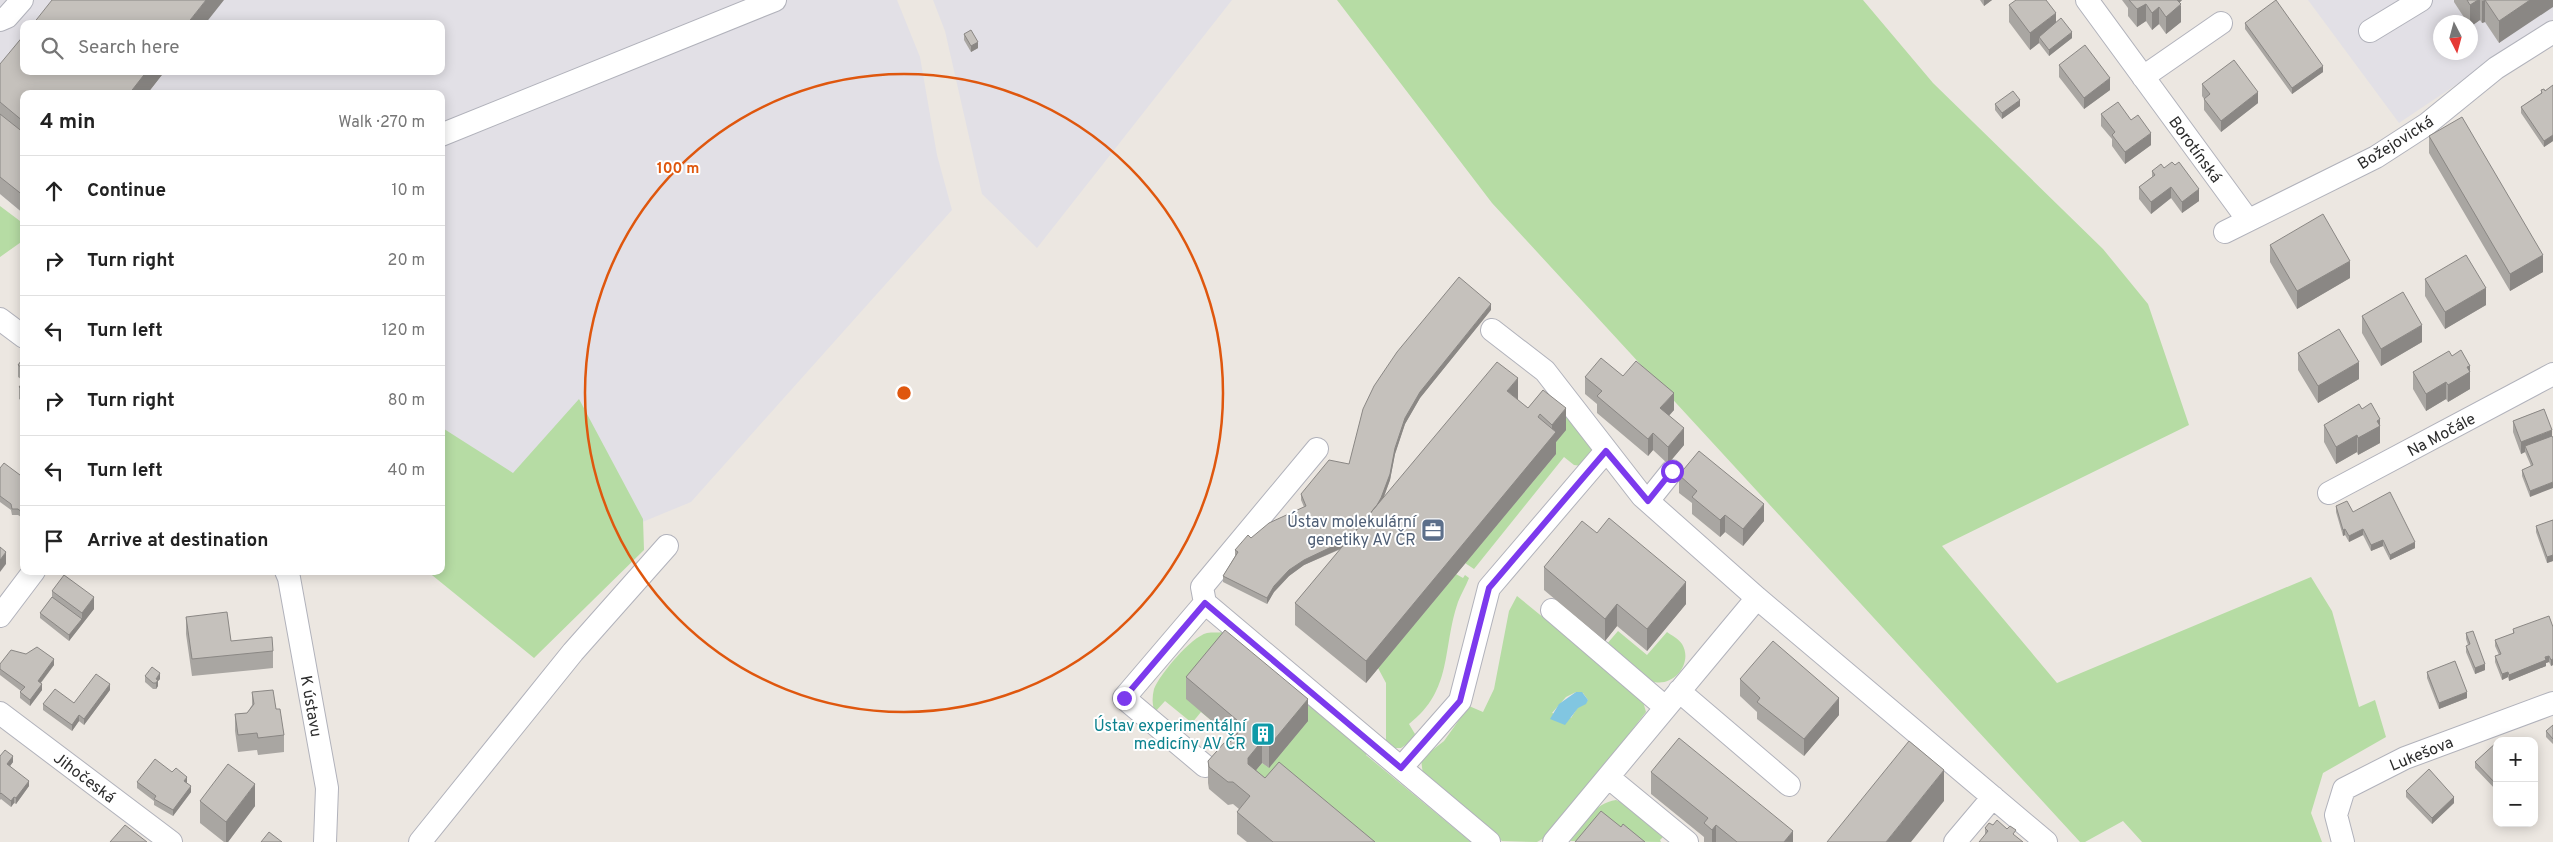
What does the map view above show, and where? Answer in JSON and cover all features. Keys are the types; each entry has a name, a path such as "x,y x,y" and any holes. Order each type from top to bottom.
{"street":[{"path":"0,20 7,17 22,0"},
{"path":"445,133 775,0"},
{"name":"Borotínská","path":"2087,0 2248,220"},
{"path":"2370,31 2421,0"},
{"path":"2143,77 2221,23"},
{"name":"Božejovická","path":"2225,232 2376,157 2427,124 2496,68 2553,32"},
{"path":"0,319 20,335"},
{"path":"1492,330 1545,371 1606,451 1648,501 1757,598 2046,842"},
{"name":"Na Močále","path":"2329,493 2553,374"},
{"path":"1317,449 1202,587 1205,603 1489,842"},
{"path":"1401,768 1460,701 1489,588 1606,451"},
{"path":"1648,501 1672,471"},
{"path":"420,842 573,652 667,546"},
{"path":"0,616 31,575"},
{"name":"K ústavu","path":"288,575 327,788 326,842"},
{"path":"1554,842 1757,598"},
{"path":"1205,603 1124,698 1205,766"},
{"path":"1552,610 1789,785"},
{"name":"Lukešova","path":"2343,842 2336,815 2344,789 2405,758 2553,703"},
{"name":"Jihočeská","path":"0,713 170,842"},
{"path":"1608,777 1687,842"},
{"path":"1954,842 1993,796"}],"shaded area":[{"path":"0,0 897,0 920,57 937,155 952,210 691,502 640,523 509,478 445,437 445,90 20,90 20,211 0,194"},
{"path":"933,0 1232,0 1037,248 982,194 945,31"},
{"path":"2308,0 2553,0 2553,20 2399,123"}],"green space":[{"path":"1337,0 1863,0 1933,83 2103,249 2148,304 2189,425 1942,546 2057,683 2311,577 2332,611 2359,707 2375,700 2386,737 2323,773 2311,813 2322,842 2142,842 2123,821 2085,842 2080,842 1492,203"},
{"path":"0,206 20,221 20,243 0,257"},
{"path":"579,399 643,519 644,550 534,658 432,575 445,575 445,430 513,473"},
{"path":"1563,411 1595,447 1581,466 1574,465 1564,457 1474,569 1465,563 1556,454 1538,439"},
{"path":"1456,574 1463,578 1465,575 1469,578 1458,602 1453,619 1440,683 1423,711 1409,724 1415,734 1413,740 1401,748 1392,748 1386,742 1386,683 1378,668"},
{"path":"1517,596 1642,698 1646,712 1551,834 1537,842 1502,841 1423,775 1421,759 1444,741 1469,706 1483,712 1494,689 1509,611","holes":["1576,692 1583,693 1588,700 1578,707 1571,718 1552,713 1566,697"]},
{"path":"1618,631 1647,655 1667,632 1682,644 1685,652 1683,667 1673,678 1659,683 1651,681 1634,670 1606,645"},
{"path":"1223,632 1368,751 1366,755 1471,842 1349,842 1248,780 1262,763 1269,768 1201,712 1192,723 1165,701 1155,712 1153,707 1154,689 1169,666 1200,636 1207,633"},
{"path":"1616,800 1625,804 1664,836 1660,840 1661,842 1570,841 1584,821 1595,810 1601,805"}],"water":[{"path":"1576,692 1582,692 1588,700 1586,704 1578,708 1565,725 1550,719 1559,704"}],"building":[{"path":"52,0 206,0 190,20 36,20"},
{"path":"2016,0 2046,0 2056,13 2030,33 2009,5"},
{"path":"2129,0 2177,0 2181,4 2166,17 2159,7 2152,13 2146,4 2137,9"},
{"path":"2276,0 2323,66 2292,88 2245,23"},
{"path":"2467,0 2478,0 2470,5"},
{"path":"2485,0 2530,0 2499,21"},
{"path":"2061,18 2072,32 2049,50 2039,37"},
{"path":"971,30 978,42 971,46 964,34"},
{"path":"20,40 20,75 144,75 132,90 20,90 20,119 0,102 0,64"},
{"path":"2085,45 2110,78 2084,98 2059,65"},
{"path":"2234,60 2258,92 2221,121 2204,99 2210,94 2202,84"},
{"path":"2553,85 2553,135 2544,141 2521,107 2542,93 2541,90 2544,89 2545,91"},
{"path":"2013,91 2020,100 2002,113 1995,104"},
{"path":"2118,102 2131,120 2138,115 2151,133 2125,152 2112,135 2115,132 2101,114"},
{"path":"0,114 20,130 20,193 0,177"},
{"path":"2462,117 2543,255 2510,274 2429,136"},
{"path":"2172,162 2175,165 2179,162 2199,189 2182,202 2171,187 2151,202 2139,187 2155,175 2152,171 2161,164 2164,168"},
{"path":"2323,214 2350,261 2297,291 2270,245"},
{"path":"2466,255 2486,288 2445,312 2425,279"},
{"path":"1459,277 1491,304 1420,392 1405,418 1395,448 1390,474 1377,505 1355,532 1344,541 1304,560 1289,570 1274,586 1267,598 1223,576 1238,552 1235,550 1248,535 1251,538 1269,523 1306,506 1301,494 1329,460 1349,464 1363,409 1374,386 1397,352"},
{"path":"2403,292 2422,325 2381,349 2362,316"},
{"path":"2339,329 2359,362 2318,386 2298,353"},
{"path":"2461,350 2470,366 2467,367 2470,372 2448,385 2446,382 2426,394 2413,372 2449,351 2452,356"},
{"path":"1601,358 1623,376 1636,361 1674,393 1660,408 1684,428 1668,447 1653,433 1648,439 1597,396 1602,391 1585,377"},
{"name":"Ústav molekulární genetiky AV ČR","path":"1497,362 1518,378 1507,391 1528,408 1543,390 1566,408 1552,425 1540,414 1538,417 1556,432 1366,661 1295,603"},
{"path":"2371,403 2380,419 2377,421 2380,426 2358,438 2357,435 2336,447 2324,425 2359,404 2362,409"},
{"path":"2544,409 2552,430 2521,442 2513,421"},
{"path":"2552,436 2553,482 2530,491 2522,470 2533,465 2525,446"},
{"path":"1699,451 1764,504 1743,529 1725,515 1720,520 1692,497 1697,491 1679,475"},
{"path":"4,463 20,475 20,511 12,509 11,504 0,496 0,468"},
{"path":"2390,492 2415,542 2390,555 2383,540 2371,545 2363,529 2349,536 2345,529 2343,530 2336,506 2347,501 2353,512"},
{"path":"1609,518 1686,582 1647,629 1617,604 1605,619 1544,567 1582,521 1597,533"},
{"path":"2553,520 2553,555 2547,557 2536,526"},
{"path":"0,547 6,552 0,560"},
{"path":"64,575 94,597 82,613 52,591"},
{"path":"52,597 82,619 69,635 40,613"},
{"path":"227,612 231,641 272,637 273,651 192,659 186,617"},
{"path":"2549,616 2553,627 2553,659 2551,660 2549,656 2545,657 2546,660 2509,675 2508,672 2502,674 2495,656 2501,654 2495,640 2514,633 2513,629"},
{"name":"Ústav experimentální medicíny AV ČR","path":"1225,630 1308,699 1269,746 1262,741 1248,758 1248,764 1265,778 1279,762 1375,842 1273,842 1237,812 1250,796 1233,782 1228,782 1209,767 1208,761 1224,743 1230,742 1244,726 1186,677"},
{"path":"2473,631 2485,664 2475,668 2466,646 2470,644 2466,633"},
{"path":"1773,641 1839,698 1804,739 1757,702 1760,698 1740,679"},
{"path":"37,647 54,659 38,681 42,684 30,700 20,692 25,687 0,669 0,664 11,650 26,654"},
{"path":"2455,661 2467,692 2439,703 2427,672"},
{"path":"152,667 160,673 156,683 153,683 145,676"},
{"path":"96,674 110,684 84,719 79,715 72,725 43,704 55,689 74,703"},
{"path":"273,690 276,709 280,709 284,735 258,738 257,733 238,735 235,714 247,713 254,704 252,692"},
{"path":"2553,725 2553,739 2546,731"},
{"path":"1679,738 1793,831 1784,842 1737,842 1716,825 1712,830 1704,823 1708,818 1651,772"},
{"path":"1909,741 1944,770 1886,842 1827,842"},
{"path":"2493,746 2493,781 2475,762"},
{"path":"5,750 13,756 7,764 29,781 16,798 14,797 11,801 0,794 0,756"},
{"path":"155,759 172,772 176,768 187,777 184,781 191,786 173,810 154,799 156,796 137,782"},
{"path":"228,764 255,784 226,822 200,801"},
{"path":"2429,769 2454,797 2432,818 2406,791"},
{"path":"1601,811 1621,827 1623,824 1645,842 1575,842"},
{"path":"1997,820 2007,829 2010,826 2016,830 2013,834 2023,842 1979,842 1988,831 1985,828 1989,823 1993,825"},
{"path":"125,825 147,842 110,842"},
{"path":"269,832 282,842 261,842"}],"place":[{"name":"Ústav molekulární genetiky AV ČR","path":"1433,530"},
{"name":"Ústav experimentální medicíny AV ČR","path":"1263,734"}],"route":[{"path":"1124,698 1205,603 1401,768 1460,701 1489,588 1606,451 1648,501 1672,471"}]}
